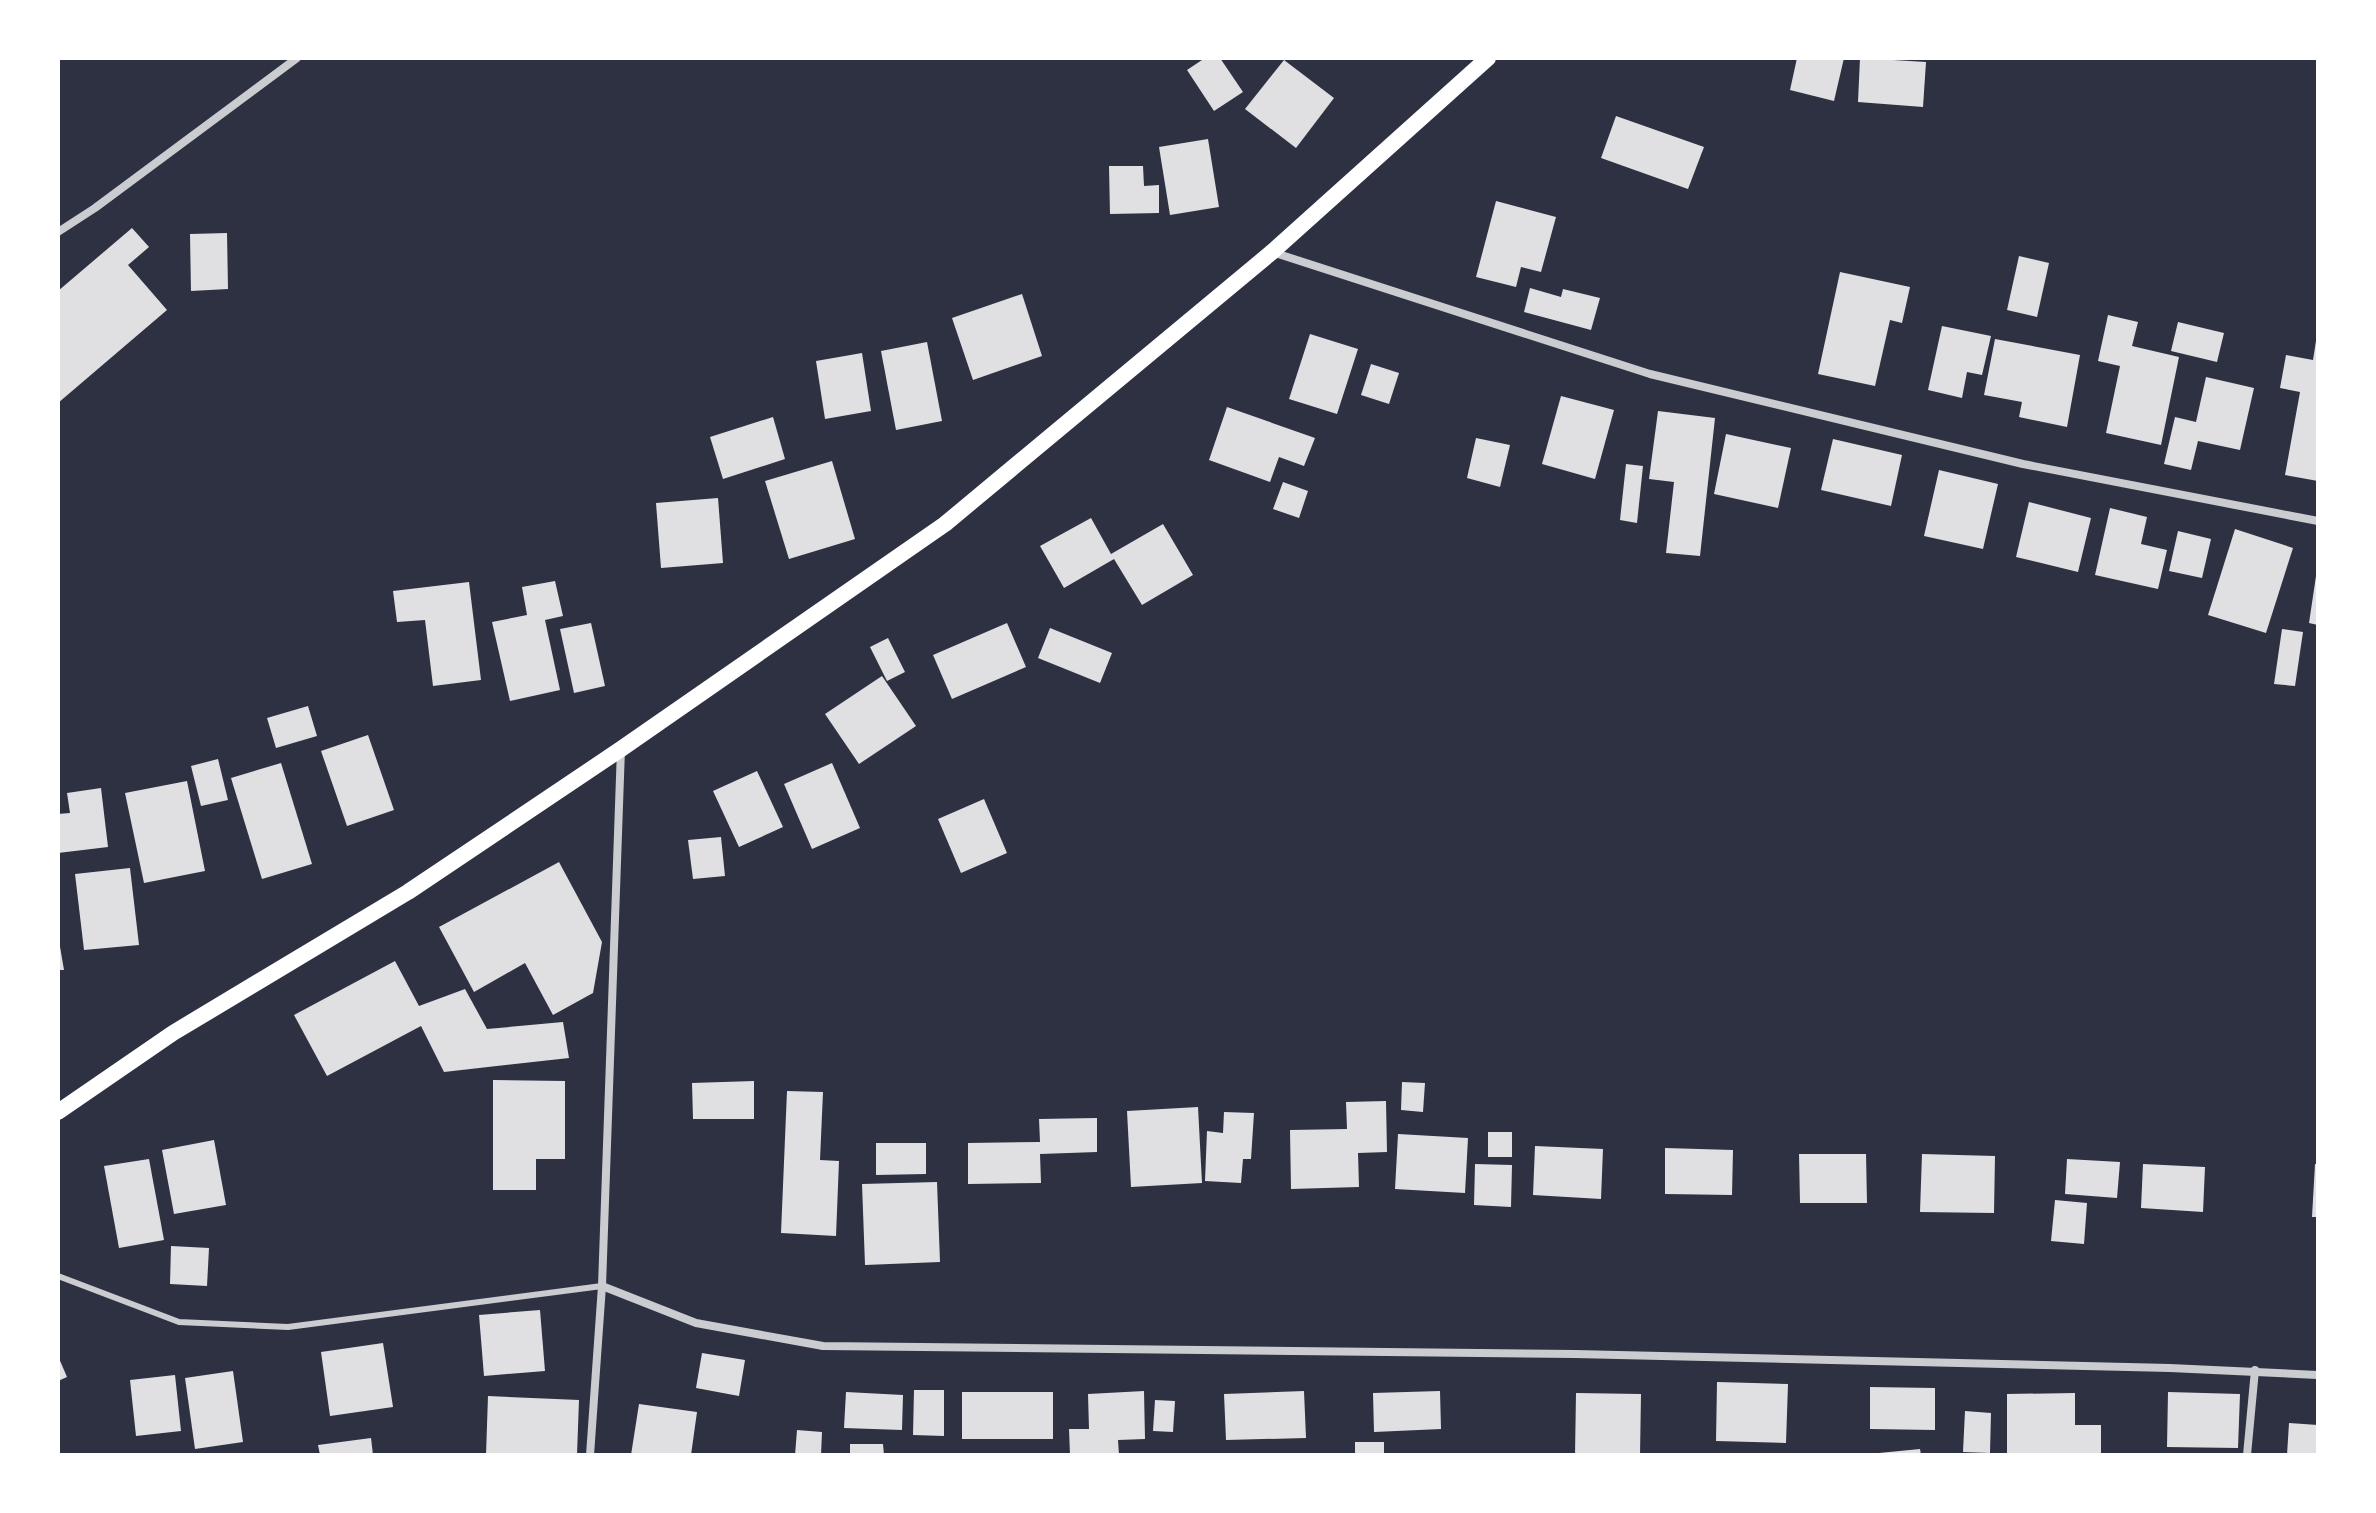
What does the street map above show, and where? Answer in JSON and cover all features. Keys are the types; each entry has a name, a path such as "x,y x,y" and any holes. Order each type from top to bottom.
{"main road":[{"path":"58,1112 173,1033 408,892 621,749 945,524 1272,252 1488,58"}],"street":[{"path":"58,232 297,58"},
{"path":"1272,252 1650,374 2023,464 2318,521"},
{"path":"590,1455 602,1286 621,749"},
{"path":"602,1286 696,1323 823,1346 1575,1354 2255,1370 2318,1375"},
{"path":"2247,1455 2255,1370"}],"lane":[{"path":"58,1276 179,1322 288,1327 602,1286"}],"building":[{"path":"1205,58 1220,58 1243,92 1214,111 1187,70"},
{"path":"1797,58 1844,58 1834,101 1790,90"},
{"path":"1860,58 1926,62 1923,107 1858,102"},
{"path":"1284,60 1334,98 1296,148 1245,109"},
{"path":"1616,116 1704,147 1688,189 1601,158"},
{"path":"1208,139 1219,207 1170,215 1159,147"},
{"path":"1109,166 1143,166 1144,186 1159,185 1159,213 1110,214"},
{"path":"1496,201 1556,217 1541,272 1521,267 1516,287 1476,277"},
{"path":"132,228 149,247 128,265 167,310 58,403 58,291"},
{"path":"227,233 228,289 191,291 190,234"},
{"path":"2019,256 2049,263 2037,317 2007,310"},
{"path":"1840,272 1910,287 1902,323 1890,320 1875,386 1818,374"},
{"path":"1530,288 1561,297 1563,289 1600,298 1591,330 1524,312"},
{"path":"1022,294 1042,356 973,380 952,318"},
{"path":"2108,315 2138,322 2132,346 2179,357 2161,445 2106,433 2120,366 2098,361"},
{"path":"2178,322 2224,333 2217,362 2171,351"},
{"path":"1942,326 1991,336 1982,375 1967,372 1962,398 1928,390"},
{"path":"1310,334 1358,349 1337,414 1289,399"},
{"path":"1995,339 2080,355 2067,427 2019,417 2022,402 1984,395"},
{"path":"2316,341 2318,481 2285,475 2300,392 2280,388 2286,355 2313,360"},
{"path":"927,342 942,421 896,430 881,351"},
{"path":"862,353 871,411 825,419 816,361"},
{"path":"1371,364 1399,373 1389,404 1361,395"},
{"path":"2206,377 2254,388 2240,450 2198,441 2191,470 2164,464 2175,417 2196,422"},
{"path":"1561,396 1614,410 1595,479 1542,464"},
{"path":"1227,407 1315,438 1304,466 1279,457 1270,482 1209,460"},
{"path":"1658,411 1715,418 1700,556 1666,553 1674,482 1649,479"},
{"path":"773,417 785,459 723,479 710,437"},
{"path":"1726,434 1791,448 1778,508 1714,494"},
{"path":"1476,438 1510,445 1500,487 1467,478"},
{"path":"1833,439 1902,455 1891,506 1821,490"},
{"path":"832,461 855,539 789,559 765,481"},
{"path":"1626,464 1643,466 1637,523 1620,520"},
{"path":"1939,470 1998,484 1983,549 1924,536"},
{"path":"1283,482 1308,491 1299,518 1273,509"},
{"path":"718,498 723,563 661,568 656,503"},
{"path":"2029,502 2091,518 2078,572 2016,557"},
{"path":"2110,508 2147,517 2141,544 2167,550 2158,589 2095,575"},
{"path":"1091,518 1111,554 1163,524 1193,575 1142,605 1114,559 1064,588 1040,546"},
{"path":"2235,529 2293,548 2266,633 2208,615"},
{"path":"2178,531 2211,539 2202,578 2169,571"},
{"path":"2318,576 2318,625 2309,623"},
{"path":"555,581 563,616 545,620 560,690 510,701 492,622 527,615 522,587"},
{"path":"469,582 481,680 433,686 425,620 397,622 393,591"},
{"path":"591,623 605,686 574,693 560,629"},
{"path":"1007,623 1026,667 952,699 933,655"},
{"path":"1050,628 1112,653 1100,683 1038,658"},
{"path":"2282,629 2303,632 2295,686 2274,684"},
{"path":"888,638 905,672 887,681 870,647"},
{"path":"882,676 916,726 859,764 825,714"},
{"path":"308,706 317,736 276,748 267,718"},
{"path":"368,735 394,810 347,826 321,751"},
{"path":"218,759 228,800 201,806 191,766"},
{"path":"281,763 312,864 262,879 231,778"},
{"path":"832,763 860,828 812,849 784,784"},
{"path":"757,771 783,827 739,847 713,791"},
{"path":"187,781 205,871 144,883 125,793"},
{"path":"101,788 108,847 58,853 58,814 70,813 67,793"},
{"path":"984,799 1007,853 961,873 938,819"},
{"path":"721,837 725,876 693,879 688,840"},
{"path":"559,862 602,942 593,993 553,1015 525,963 474,992 439,927"},
{"path":"130,868 139,945 84,950 75,874"},
{"path":"58,935 64,970 58,970"},
{"path":"395,961 419,1006 465,989 487,1029 563,1022 569,1058 444,1072 421,1026 327,1076 294,1015"},
{"path":"493,1080 565,1081 565,1159 536,1159 536,1190 493,1190"},
{"path":"754,1081 754,1119 693,1119 692,1083"},
{"path":"1402,1082 1425,1083 1423,1112 1401,1110"},
{"path":"787,1091 823,1092 820,1160 839,1161 836,1236 781,1233"},
{"path":"1386,1101 1387,1152 1358,1153 1359,1187 1291,1189 1290,1130 1347,1129 1346,1102"},
{"path":"1198,1107 1202,1183 1131,1187 1127,1111"},
{"path":"1224,1112 1254,1113 1251,1159 1243,1159 1241,1183 1205,1181 1207,1131 1223,1133"},
{"path":"1097,1118 1097,1152 1040,1154 1041,1183 968,1184 968,1143 1040,1142 1039,1119"},
{"path":"1488,1132 1512,1132 1512,1157 1488,1157"},
{"path":"1398,1134 1468,1138 1465,1193 1395,1189"},
{"path":"214,1140 226,1205 174,1214 162,1150"},
{"path":"876,1143 926,1143 926,1174 876,1175"},
{"path":"1535,1146 1603,1149 1601,1199 1533,1195"},
{"path":"1665,1148 1733,1150 1732,1195 1665,1194"},
{"path":"1799,1154 1866,1154 1867,1203 1800,1203"},
{"path":"1922,1154 1995,1156 1994,1213 1920,1212"},
{"path":"149,1159 164,1240 119,1248 104,1166"},
{"path":"2067,1159 2120,1162 2117,1198 2065,1194"},
{"path":"1475,1164 1512,1165 1511,1207 1474,1205"},
{"path":"2143,1164 2205,1167 2203,1212 2141,1208"},
{"path":"2315,1164 2318,1164 2318,1217 2312,1217"},
{"path":"937,1182 940,1262 865,1265 862,1184"},
{"path":"2055,1200 2087,1203 2084,1244 2051,1241"},
{"path":"171,1246 209,1248 207,1286 170,1284"},
{"path":"540,1310 545,1371 484,1376 479,1315"},
{"path":"383,1343 393,1407 330,1416 321,1352"},
{"path":"702,1353 745,1360 739,1396 696,1388"},
{"path":"58,1356 67,1377 58,1381"},
{"path":"233,1371 243,1442 195,1449 185,1378"},
{"path":"175,1375 181,1431 136,1436 130,1380"},
{"path":"1717,1382 1788,1384 1786,1443 1716,1441"},
{"path":"1870,1387 1935,1388 1935,1430 1870,1429"},
{"path":"914,1390 944,1390 944,1436 913,1435"},
{"path":"1144,1391 1145,1439 1118,1440 1119,1455 1070,1455 1069,1429 1089,1429 1088,1394"},
{"path":"1304,1391 1306,1438 1226,1440 1224,1394"},
{"path":"1440,1391 1441,1429 1374,1432 1373,1393"},
{"path":"846,1392 903,1395 902,1430 844,1428"},
{"path":"962,1392 1053,1392 1053,1439 962,1439"},
{"path":"2168,1392 2240,1394 2238,1448 2167,1447"},
{"path":"1576,1393 1641,1394 1640,1455 1575,1455"},
{"path":"2075,1393 2075,1425 2101,1425 2101,1455 2007,1455 2007,1394"},
{"path":"488,1396 579,1400 577,1455 486,1455"},
{"path":"1155,1400 1175,1401 1173,1432 1153,1431"},
{"path":"639,1404 697,1412 691,1455 631,1455"},
{"path":"1965,1411 1991,1413 1990,1453 1963,1452"},
{"path":"2289,1423 2318,1425 2318,1455 2287,1455"},
{"path":"797,1430 822,1432 821,1455 795,1455"},
{"path":"371,1438 373,1455 320,1455 318,1445"},
{"path":"1355,1442 1384,1442 1384,1455 1355,1455"},
{"path":"850,1444 883,1444 884,1455 850,1455"},
{"path":"1920,1449 1921,1455 1879,1455 1879,1453"}]}
